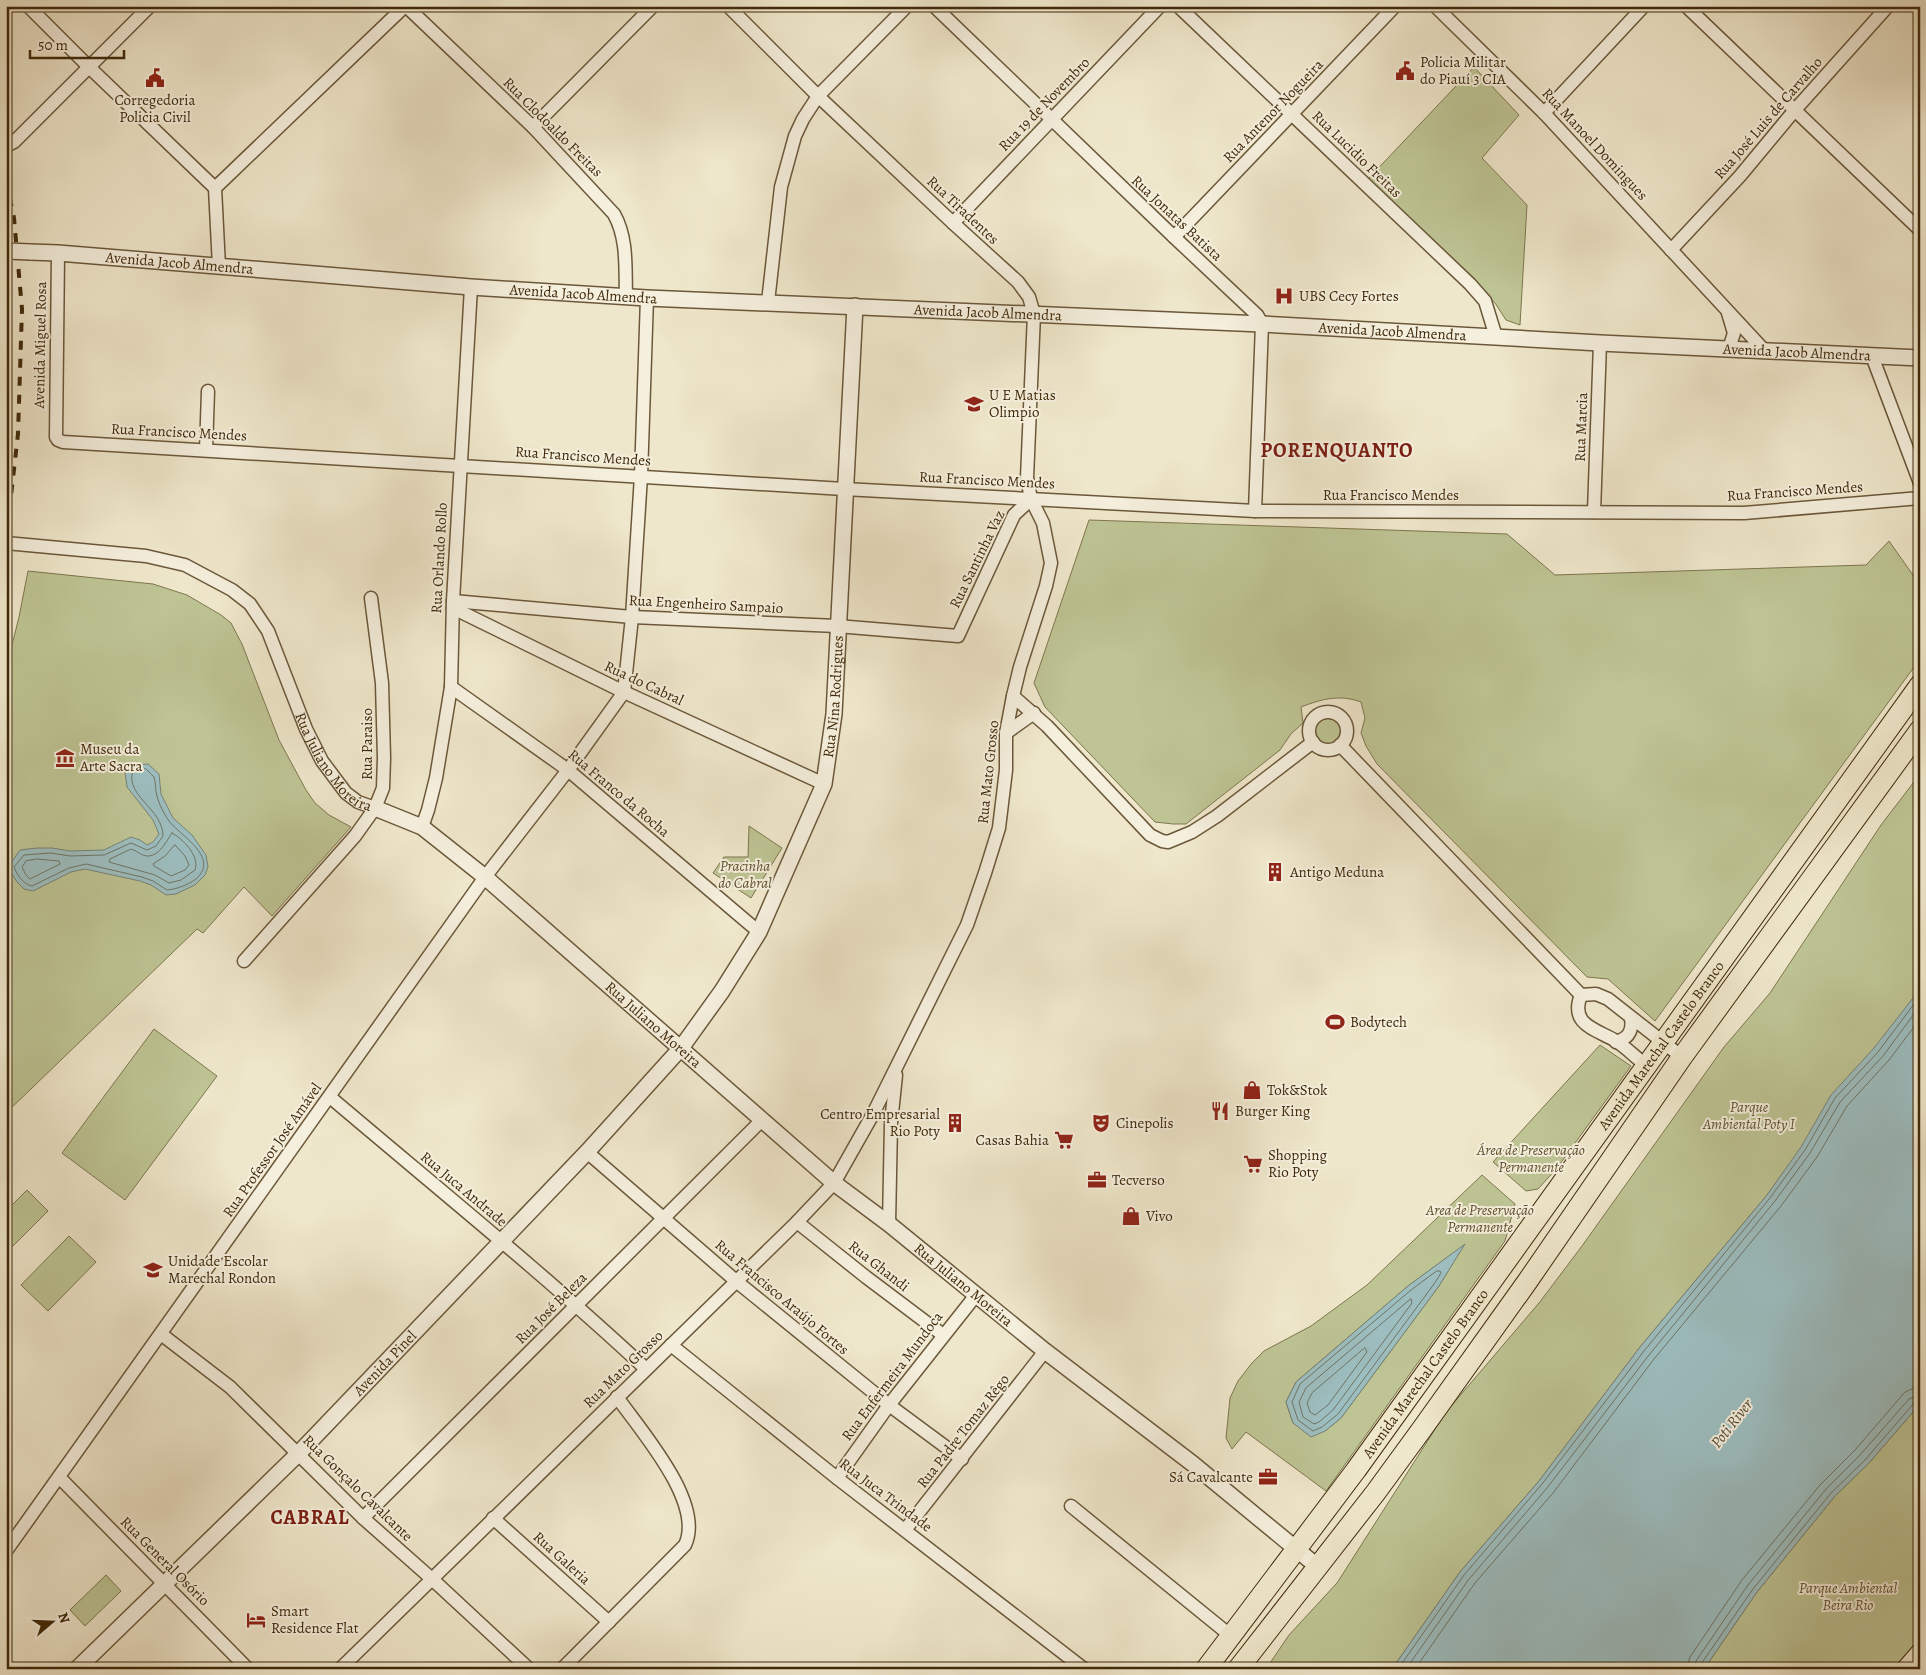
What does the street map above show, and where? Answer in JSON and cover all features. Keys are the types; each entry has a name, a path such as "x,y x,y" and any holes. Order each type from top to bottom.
{"main road":[{"name":"Avenida Marechal Castelo Branco","path":"1206,1669 1399,1412 1920,685"},
{"name":"Avenida Marechal Castelo Branco","path":"1238,1669 1422,1429 1527,1282 1682,1057 1920,730"},
{"path":"1725,957 1744,972"},
{"path":"1399,1412 1422,1429"}],"street":[{"path":"28,6 215,188 219,267"},
{"path":"6,146 14,142 150,6"},
{"path":"215,188 405,6"},
{"name":"Rua Clodoaldo Freitas","path":"405,6 533,128 603,201 617,219 624,240 626,296"},
{"path":"533,128 652,6"},
{"name":"Rua Tiradentes","path":"728,6 818,96 952,223 1025,289 1034,314 1027,478 1031,499"},
{"path":"768,302 781,187 789,154 803,119 818,96 907,6"},
{"name":"Rua Jonatas Batista","path":"934,6 1174,238 1257,315 1262,324"},
{"name":"Rua 19 de Novembro","path":"952,223 1160,6"},
{"name":"Rua Lucidio Freitas","path":"1178,6 1470,284 1484,301 1496,337"},
{"name":"Rua Antenor Nogueira","path":"1174,238 1395,6"},
{"name":"Rua Manoel Domingues","path":"1435,6 1544,113 1764,350"},
{"path":"1544,113 1644,6"},
{"path":"1686,6 1920,230"},
{"name":"Rua José Luis de Carvalho","path":"1671,250 1740,176 1794,111 1888,6"},
{"name":"Avenida Jacob Almendra","path":"7,251 58,253 471,287 647,298 1262,324 1600,343 1920,358"},
{"name":"Avenida Miguel Rosa","path":"56,437 58,253"},
{"name":"Rua Orlando Rollo","path":"422,827 436,778 451,687 460,465 471,287"},
{"path":"624,692 632,617 641,476 647,298"},
{"name":"Rua Nina Rodrigues","path":"681,1048 722,991 759,932 824,784 834,714 854,306"},
{"name":"Rua Manoel Domingues","path":"1726,309 1734,333 1729,349"},
{"path":"1255,510 1262,324"},
{"name":"Rua Marcia","path":"1594,512 1600,343"},
{"path":"1872,356 1920,483"},
{"path":"206,450 208,391"},
{"name":"Rua Francisco Mendes","path":"56,437 58,440 68,442 844,489 1255,510 1744,513 1917,498"},
{"path":"1917,498 1920,511"},
{"name":"Rua Santinha Vaz","path":"958,636 1014,515 1031,499"},
{"name":"Rua Mato Grosso","path":"340,1669 797,1222 834,1183 897,1068 914,1029 967,925 999,828 1006,770 1006,734 1013,696 1020,667 1046,586 1051,563 1043,523 1031,499"},
{"name":"Rua Juliano Moreira","path":"6,543 146,556 185,565 232,590 250,604 268,631 306,729 322,762 346,793 358,802 422,827 485,877 834,1183 889,1224 1045,1351 1193,1464 1318,1567"},
{"name":"Rua Paraiso","path":"244,961 333,862 375,808 383,788 384,718 382,683 371,598"},
{"name":"Rua Engenheiro Sampaio","path":"453,605 632,617 837,626 958,636"},
{"name":"Rua do Cabral","path":"453,605 624,692 824,784"},
{"name":"Rua Franco da Rocha","path":"451,687 568,770 759,932"},
{"name":"Rua Professor José Amável","path":"6,1551 485,877 568,770 624,692"},
{"path":"1013,696 1034,713 1150,835 1156,839 1168,842 1192,832 1217,816 1313,742"},
{"path":"1330,712 1341,717 1346,728 1346,734 1340,745 1323,749 1313,742 1309,730 1313,718 1318,714 1330,712"},
{"path":"1006,734 1034,713"},
{"path":"1340,745 1581,995 1596,994 1608,1000 1682,1057"},
{"path":"1581,995 1577,1004 1577,1012 1582,1020 1589,1027 1616,1042 1646,1066"},
{"path":"1616,1042 1628,1036 1632,1028 1632,1018"},
{"name":"Avenida Pinel","path":"78,1669 298,1454 587,1152 681,1048"},
{"name":"Rua Mato Grosso","path":"889,1224 891,1123 897,1068"},
{"name":"Rua Juca Andrade","path":"330,1097 577,1305"},
{"path":"872,1114 882,1109 886,1110 891,1123"},
{"name":"Rua José Beleza","path":"363,1518 762,1120"},
{"name":"Rua Francisco Araújo Fortes","path":"587,1152 736,1281 889,1405 962,1459"},
{"name":"Rua Ghandi","path":"797,1222 942,1335"},
{"name":"Rua Enfermeira Mundoca","path":"837,1478 942,1335 976,1295"},
{"path":"577,1305 646,1369"},
{"name":"Rua Gonçalo Cavalcante","path":"161,1334 230,1387 363,1518 529,1669"},
{"name":"Rua Juca Trindade","path":"671,1344 837,1478 1084,1669"},
{"name":"Rua Padre Tomaz Rêgo","path":"905,1530 1045,1351"},
{"path":"562,1669 685,1545 690,1536 684,1500 672,1474 617,1398"},
{"name":"Rua General Osório","path":"59,1477 248,1669"},
{"path":"1071,1506 1231,1636"},
{"name":"Rua Galeria","path":"493,1518 609,1622"}],"green space":[{"path":"1474,67 1519,115 1482,158 1527,205 1520,325 1506,320 1495,303 1368,179"},
{"path":"1089,520 1507,534 1555,575 1866,565 1889,541 1920,585 1920,659 1655,1021 1608,979 1587,977 1377,764 1366,746 1361,733 1365,718 1361,702 1338,698 1301,707 1303,723 1291,734 1280,750 1186,824 1155,822 1045,707 1034,683"},
{"path":"28,571 153,584 187,595 221,615 231,623 242,644 279,740 306,790 315,803 329,815 351,827 272,916 244,887 203,933 197,929 6,1113 6,669"},
{"path":"1328,716 1338,720 1342,730 1338,740 1328,744 1318,740 1314,730 1318,720"},
{"name":"Parque Ambiental Poty I","path":"1920,774 1920,989 1767,1195 1640,1347 1539,1481 1460,1572 1392,1669 1266,1669 1289,1635 1337,1583 1446,1412 1539,1303 1724,1047 1770,993 1881,825"},
{"name":"Pracinha do Cabral","path":"749,826 782,848 751,898 713,873 724,857 748,857"},
{"path":"154,1029 217,1076 125,1200 62,1153"},
{"name":"Área de Preservação Permanente","path":"1600,1045 1631,1066 1557,1168 1538,1189 1526,1191 1493,1162"},
{"name":"Area de Preservação Permanente","path":"1482,1175 1515,1204 1505,1241 1326,1491 1246,1432 1232,1449 1226,1438 1230,1398 1238,1381 1252,1363 1264,1351 1311,1326 1367,1285","holes":["1463,1246 1439,1286 1341,1418 1325,1431 1293,1423 1286,1402 1296,1382 1408,1286"]},
{"path":"27,1190 48,1211 6,1253 6,1211"},
{"path":"69,1236 96,1262 48,1311 21,1285"},
{"name":"Parque Ambiental Beira Rio","path":"1920,1404 1920,1638 1893,1669 1704,1669 1757,1592 1835,1496 1869,1463"},
{"path":"106,1575 121,1591 85,1626 70,1610"}],"water":[{"path":"148,764 159,774 161,794 173,818 192,835 206,855 208,867 205,875 195,885 176,894 166,895 151,885 140,881 85,869 71,872 33,891 24,889 17,882 8,867 20,850 52,848 70,851 104,850 131,837 147,845 153,842 159,834 153,820 127,787 125,772 134,765"},
{"name":"Poti River","path":"1920,989 1920,1404 1869,1463 1835,1496 1757,1592 1704,1669 1392,1669 1460,1572 1539,1481 1640,1347 1767,1195 1801,1147 1831,1095 1874,1048"},
{"path":"1465,1244 1439,1286 1341,1418 1325,1431 1311,1437 1293,1423 1286,1402 1296,1382 1408,1286"}],"railway":[{"path":"6,180 14,218 22,309 18,434 6,540"}],"place":[{"name":"Policia Militar do Piauí 3 CIA","path":"1405,71"},
{"name":"Corregedoria Policia Civil","path":"155,78"},
{"name":"UBS Cecy Fortes","path":"1284,296"},
{"name":"U E Matias Olimpio","path":"974,404"},
{"name":"Museu da Arte Sacra","path":"65,758"},
{"name":"Antigo Meduna","path":"1275,872"},
{"name":"Bodytech","path":"1335,1022"},
{"name":"Tok&Stok","path":"1252,1090"},
{"name":"Burger King","path":"1220,1111"},
{"name":"Centro Empresarial Rio Poty","path":"955,1123"},
{"name":"Cinepolis","path":"1101,1123"},
{"name":"Casas Bahia","path":"1064,1140"},
{"name":"Shopping Rio Poty","path":"1253,1164"},
{"name":"Tecverso","path":"1097,1180"},
{"name":"Vivo","path":"1131,1216"},
{"name":"Unidade Escolar Marechal Rondon","path":"153,1270"},
{"name":"Sá Cavalcante","path":"1268,1477"},
{"name":"Smart Residence Flat","path":"256,1620"}],"district":[{"name":"PORENQUANTO","path":"1337,450"},
{"name":"CABRAL","path":"310,1517"}]}
